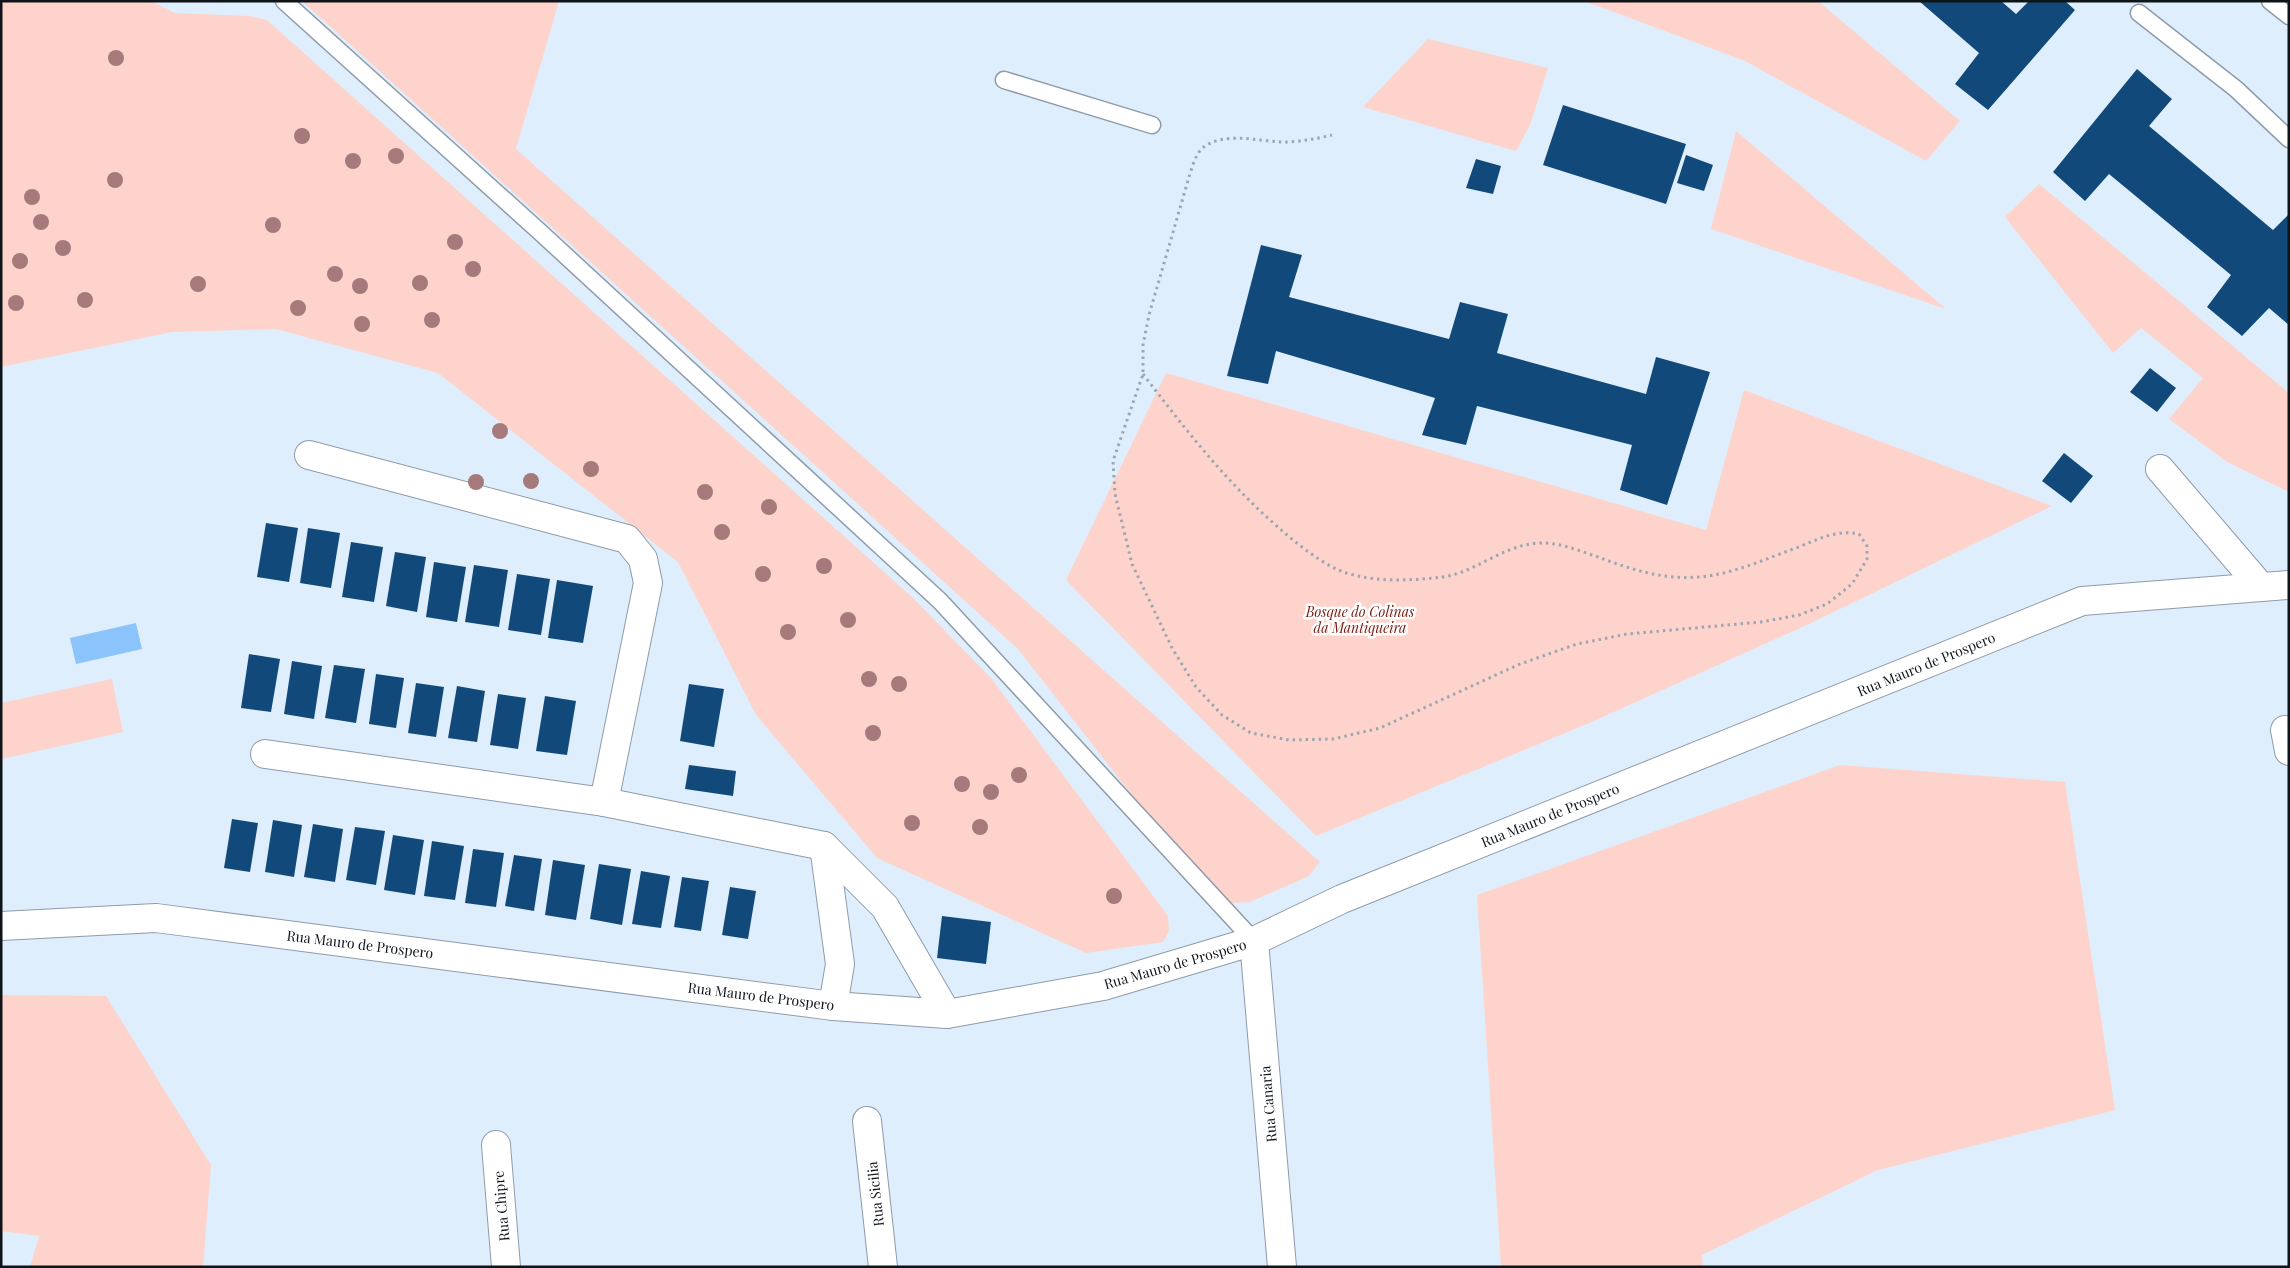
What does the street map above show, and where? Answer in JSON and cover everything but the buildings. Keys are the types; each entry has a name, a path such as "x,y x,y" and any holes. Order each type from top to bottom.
{"main road":[{"path":"309,455 627,539 643,559 648,583 604,802"},
{"path":"2160,469 2262,587"},
{"name":"Rua Mauro de Prospero","path":"1,926 156,918 833,1006 947,1014 1103,986 1254,941 1342,899 2082,601 2289,585"},
{"path":"264,754 604,802 824,846 885,907 947,1014"},
{"path":"824,846 840,964 833,1006"},
{"name":"Rua Canaria","path":"1254,941 1282,1267"},
{"name":"Rua Sicilia","path":"866,1121 883,1267"},
{"name":"Rua Chipre","path":"496,1144 506,1267"}],"lane":[{"path":"284,1 547,238 940,601 1254,941"},
{"path":"2270,1 2289,16"},
{"path":"2139,13 2236,90 2289,139"},
{"path":"1004,80 1152,125"}],"path":[{"path":"1144,374 1181,424 1247,500 1297,544 1336,569 1373,579 1408,580 1445,577 1513,548 1542,543 1569,547 1638,570 1664,576 1698,577 1724,573 1828,535 1847,531 1859,534 1867,546 1867,560 1852,584 1827,604 1799,616 1761,622 1627,634 1577,644 1512,668 1380,728 1333,739 1289,740 1251,733 1222,715 1196,687 1172,648 1132,564 1114,494 1113,461 1144,374 1143,345 1149,315 1192,168 1203,147 1219,140 1234,138 1292,142 1332,135"}],"green space":[{"path":"1,1 151,1 175,13 249,16 267,20 912,597 991,678 1168,916 1169,931 1163,942 1086,953 877,858 756,715 678,562 438,373 276,329 172,332 1,367"},
{"path":"302,1 559,1 516,149 1320,862 1309,876 1250,902 1228,903 1209,894 1018,649"},
{"path":"1584,1 1818,1 1960,121 1926,161 1745,61"},
{"path":"1428,39 1548,68 1530,125 1516,151 1363,107"},
{"path":"1736,131 1946,309 1711,229"},
{"path":"2039,184 2289,393 2289,492 2227,462 2169,419 2203,378 2141,328 2113,353 2005,217"},
{"name":"Bosque do Colinas da Mantiqueira","path":"1166,373 1706,530 1744,390 2052,506 1809,624 1587,724 1316,836 1066,580"},
{"path":"112,679 123,732 2,759 1,703"},
{"path":"1840,765 2065,782 2115,1110 1878,1170 1702,1255 1703,1267 1501,1267 1477,895"},
{"path":"1,995 106,996 211,1165 203,1267 30,1267 39,1236 1,1231"}],"water":[{"path":"136,623 142,649 76,664 70,638"}]}
